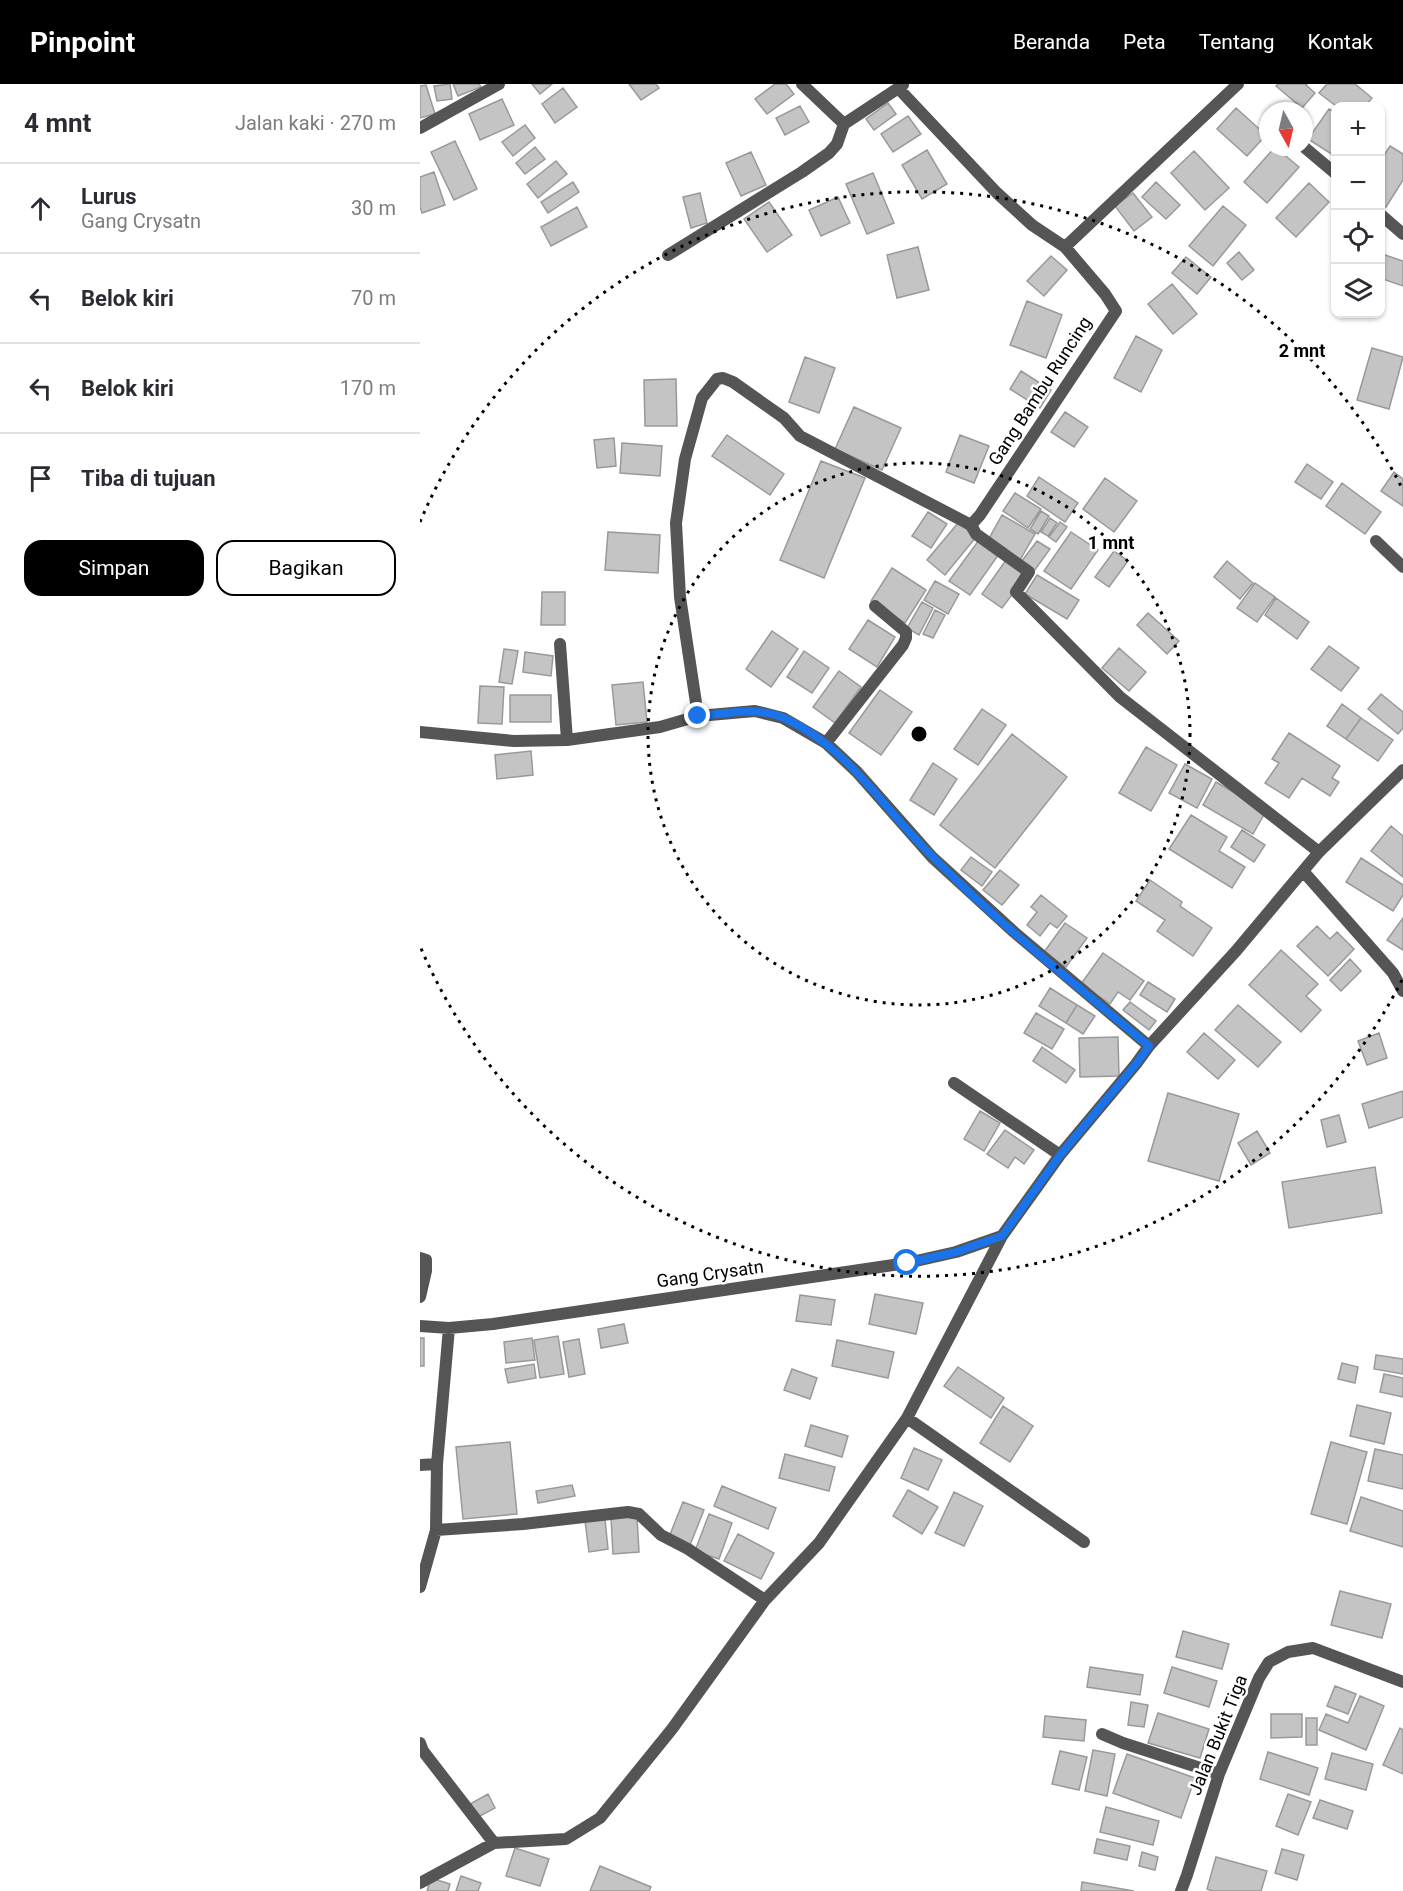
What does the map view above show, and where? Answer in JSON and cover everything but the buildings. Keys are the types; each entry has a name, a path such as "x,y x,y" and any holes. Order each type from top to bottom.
{"street":[{"path":"420,128 499,84"},
{"path":"802,84 844,124"},
{"path":"1065,247 1238,84"},
{"path":"668,255 830,153 837,144 844,124 901,86"},
{"name":"Gang Bambu Runcing","path":"901,86 996,193 1032,225 1065,247 1105,294 1116,311 980,515 971,525"},
{"path":"1313,155 1331,171"},
{"path":"1385,218 1403,234"},
{"path":"698,716 680,597 676,523 685,459 702,398 717,379 723,378 733,382 784,417 800,436 971,525 975,534 1029,572 1016,592 1120,697 1319,852"},
{"path":"1376,541 1403,567"},
{"path":"826,743 903,645 906,638 906,632 875,606"},
{"path":"560,644 567,740"},
{"path":"420,732 514,741 567,740 660,727 698,716 755,711 783,718 826,743 857,772 932,857 1014,932 1149,1046"},
{"path":"420,1883 494,1843 566,1839 600,1818 672,1729 765,1600 819,1543 907,1418 1002,1236 1060,1155 1149,1046 1236,951 1319,852 1403,770"},
{"path":"1303,871 1393,973 1403,991"},
{"path":"954,1083 1060,1155"},
{"name":"Gang Crysatn","path":"420,1326 449,1328 504,1323 907,1263 956,1252 1002,1236"},
{"path":"420,1258 426,1260 426,1270 420,1297"},
{"path":"420,1587 436,1530 437,1464 449,1328"},
{"path":"907,1418 1084,1542"},
{"path":"420,1465 437,1464"},
{"path":"436,1530 524,1524 628,1512 639,1514 661,1535 688,1549 765,1600"},
{"name":"Jalan Bukit Tiga","path":"1180,1891 1219,1774 1259,1678 1269,1662 1287,1652 1313,1648 1403,1682"},
{"path":"1102,1734 1219,1774"},
{"path":"420,1743 423,1751 494,1843"}],"route":[{"path":"698,716 755,711 783,718 826,743 857,772 932,857 1014,932 1149,1046 1060,1155 1002,1236 956,1252 907,1263"}]}
